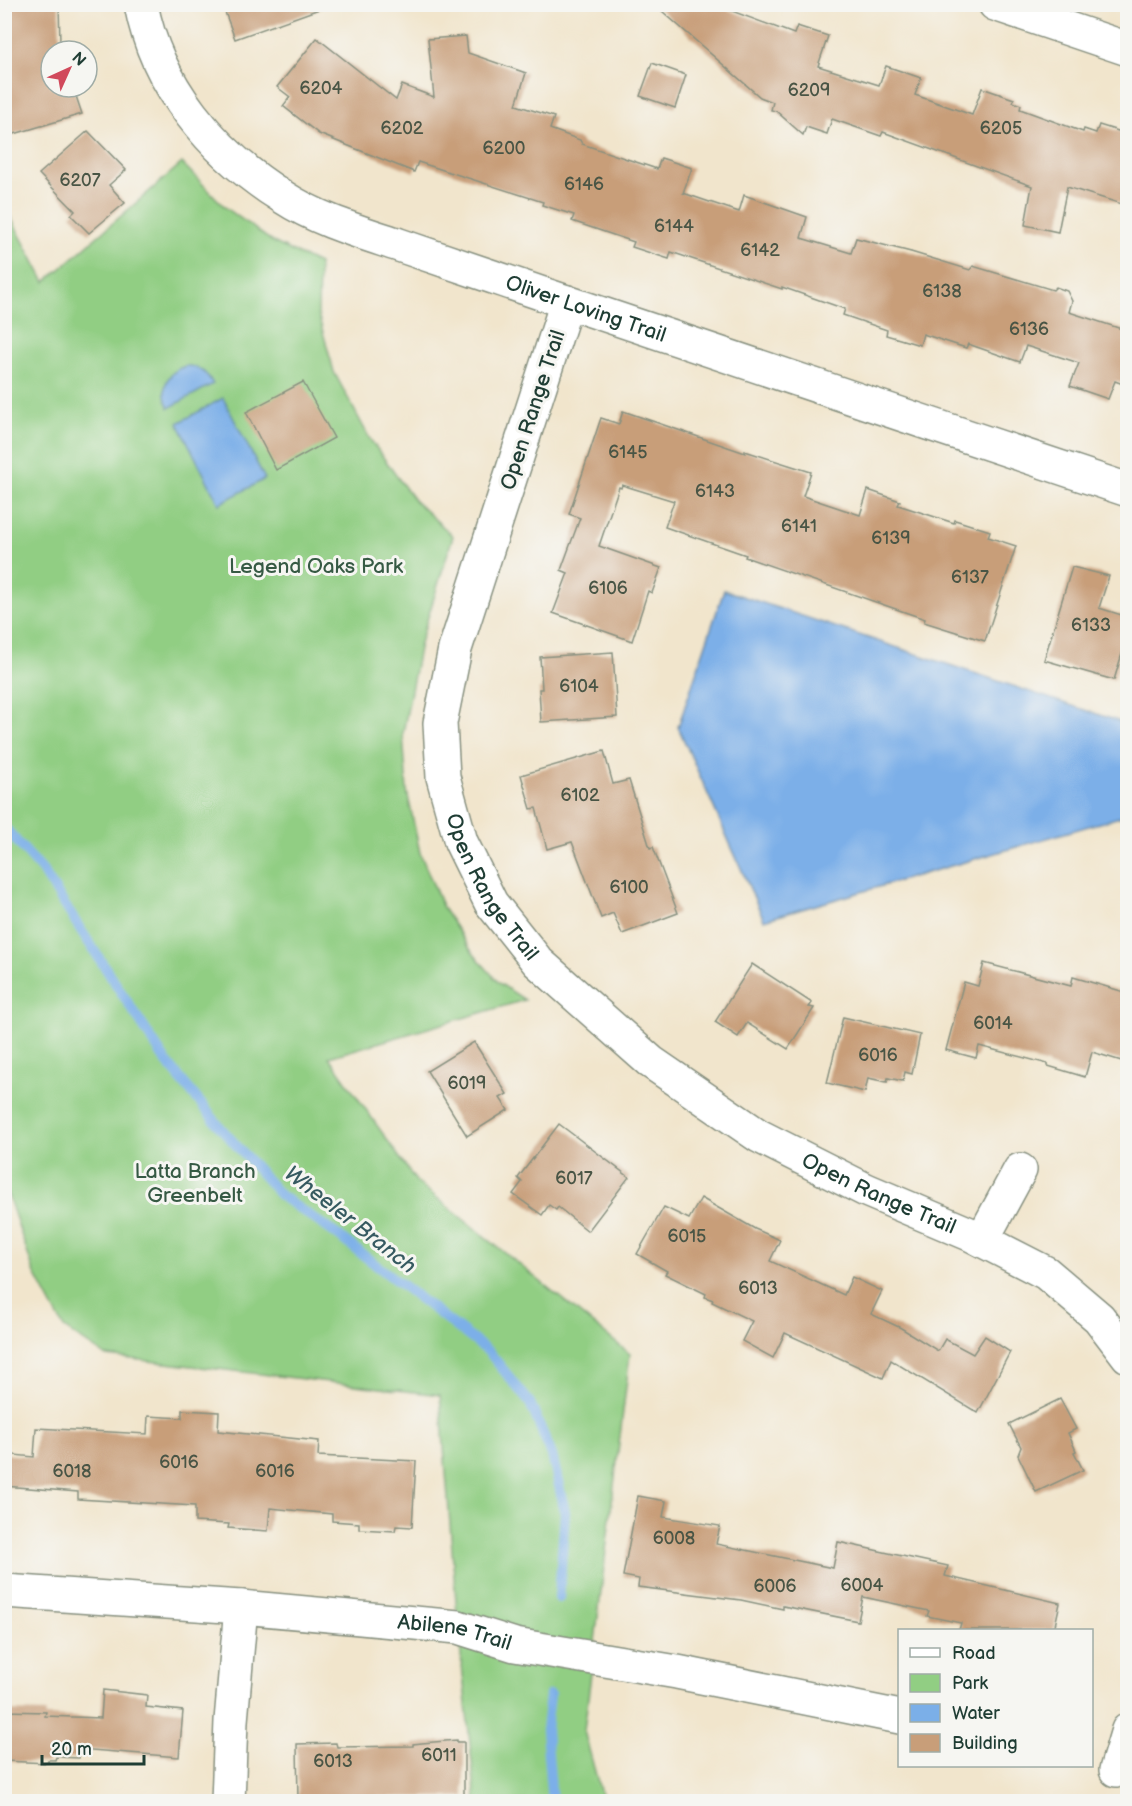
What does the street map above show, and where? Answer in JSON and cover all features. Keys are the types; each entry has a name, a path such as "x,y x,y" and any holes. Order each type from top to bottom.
{"street":[{"name":"Oliver Loving Trail","path":"141,4 144,23 156,54 173,88 197,123 229,156 274,191 314,214 350,229 1128,489"},
{"path":"995,4 1128,49"},
{"name":"Open Range Trail","path":"567,302 454,650 440,723 442,777 460,842 491,903 538,962 651,1062 759,1137 866,1190 982,1240 1046,1273 1099,1318 1128,1356"},
{"name":"Open Range Trail","path":"982,1240 1020,1170"},
{"name":"Abilene Trail","path":"4,1591 241,1607 458,1627 515,1645 676,1672 898,1717"},
{"path":"228,1802 231,1721 241,1607"},
{"path":"1112,1769 1128,1730"}],"green space":[{"name":"Latta Branch Greenbelt","path":"182,163 225,207 273,242 319,264 318,314 334,372 370,439 414,500 453,536 420,643 403,733 407,791 420,853 443,908 472,952 499,983 525,1000 329,1057 416,1181 630,1354 584,1731 603,1801 476,1801 458,1627 440,1395 106,1356 64,1328 34,1272 4,1184 4,205 45,282"}],"water":[{"path":"185,366 202,370 213,384 169,408 165,395 166,383 173,373"},
{"path":"223,398 265,479 219,504 178,423"},
{"path":"724,590 1127,724 1127,815 764,920 678,727"}],"building":[{"path":"4,4 59,4 60,39 39,39 39,99 77,99 82,114 4,137"},
{"path":"222,4 321,4 322,8 235,39"},
{"path":"654,4 713,4 794,34 797,26 828,36 818,66 879,85 886,66 921,78 915,95 972,115 982,88 1014,99 1013,102 1021,105 1020,109 1083,132 1084,129 1096,133 1099,125 1128,134 1128,206 1067,187 1058,232 1025,225 1032,186 883,132 881,136 832,119 827,134 806,127 803,135 776,111 771,110 773,102 760,97"},
{"path":"466,36 468,53 526,73 516,105 554,117 550,129 580,140 582,144 657,169 661,158 692,168 683,193 739,212 744,195 807,217 801,238 851,253 856,238 970,270 973,266 1053,290 1056,287 1067,291 1072,301 1069,312 1128,331 1128,386 1115,381 1108,399 1070,386 1079,363 1026,346 1020,362 968,344 966,348 923,334 920,345 886,335 887,330 843,315 845,309 782,287 782,289 671,252 669,259 632,247 634,242 572,221 574,215 542,205 543,202 418,162 414,172 319,134 283,106 290,97 277,87 317,38 396,100 402,85 434,97 428,39"},
{"path":"652,63 686,75 675,108 640,96"},
{"path":"88,131 126,170 109,185 125,203 89,233 71,215 75,211 39,174"},
{"path":"303,382 334,438 276,470 246,412"},
{"path":"623,411 745,453 745,451 811,472 803,496 860,515 868,490 900,501 898,505 954,523 955,520 990,531 988,537 1016,546 985,641 924,622 925,619 665,527 674,501 622,485 621,488 619,487 599,546 661,568 652,593 648,591 632,641 553,613 568,573 561,570 580,518 569,514 601,418 619,424"},
{"path":"1072,567 1109,576 1099,608 1128,617 1128,634 1114,680 1044,660"},
{"path":"613,652 617,717 541,722 540,657"},
{"path":"604,751 613,784 629,780 650,848 653,847 678,913 622,934 613,913 601,918 572,842 547,849 536,808 531,809 521,775"},
{"path":"984,963 1071,986 1073,977 1128,993 1128,1063 1092,1052 1085,1077 1048,1066 1048,1064 979,1046 976,1058 946,1050 964,982 978,986"},
{"path":"752,964 812,1003 809,1007 814,1008 788,1049 747,1023 738,1037 715,1022"},
{"path":"843,1017 920,1035 912,1074 905,1072 903,1081 888,1078 887,1082 868,1078 865,1092 827,1083"},
{"path":"474,1042 507,1094 500,1098 508,1110 467,1136 427,1071"},
{"path":"559,1124 629,1177 588,1231 558,1207 556,1210 549,1205 542,1215 513,1194 522,1182 518,1178"},
{"path":"701,1198 755,1229 780,1240 770,1261 844,1295 852,1277 882,1291 871,1314 901,1328 938,1351 945,1339 973,1354 985,1336 1010,1352 978,1413 891,1360 883,1378 785,1333 773,1358 742,1341 752,1321 712,1302 713,1300 705,1297 706,1294 665,1274 667,1271 637,1254 664,1207 689,1219"},
{"path":"1060,1399 1076,1429 1068,1433 1083,1470 1036,1492 1018,1455 1021,1447 1009,1424"},
{"path":"182,1410 219,1412 218,1431 319,1441 318,1456 416,1461 412,1527 396,1526 395,1531 359,1529 359,1523 332,1521 332,1514 270,1508 268,1531 228,1528 229,1524 195,1522 195,1506 78,1499 78,1492 4,1486 4,1454 34,1457 36,1428 147,1434 148,1416 182,1418"},
{"path":"638,1496 666,1501 663,1517 720,1526 716,1544 833,1568 838,1542 948,1566 945,1576 1060,1603 1054,1629 959,1629 961,1623 927,1616 929,1611 863,1597 858,1621 783,1606 783,1609 741,1600 638,1587 639,1579 623,1576"},
{"path":"103,1690 147,1695 146,1707 183,1711 179,1757 79,1749 79,1758 56,1757 55,1760 48,1760 48,1763 4,1761 4,1711 46,1712 45,1716 101,1718"},
{"path":"457,1740 457,1742 464,1742 464,1797 372,1797 373,1802 298,1802 297,1744 336,1743 337,1747 413,1746 413,1744"}],"waterway":[{"name":"Wheeler Branch","path":"4,827 42,870 165,1060 281,1196 336,1234 489,1352 530,1403 552,1455 565,1512 559,1598"},
{"name":"Wheeler Branch","path":"550,1695 546,1730 552,1802"}],"park label":[{"name":"Legend Oaks Park","path":"316,566"}]}
